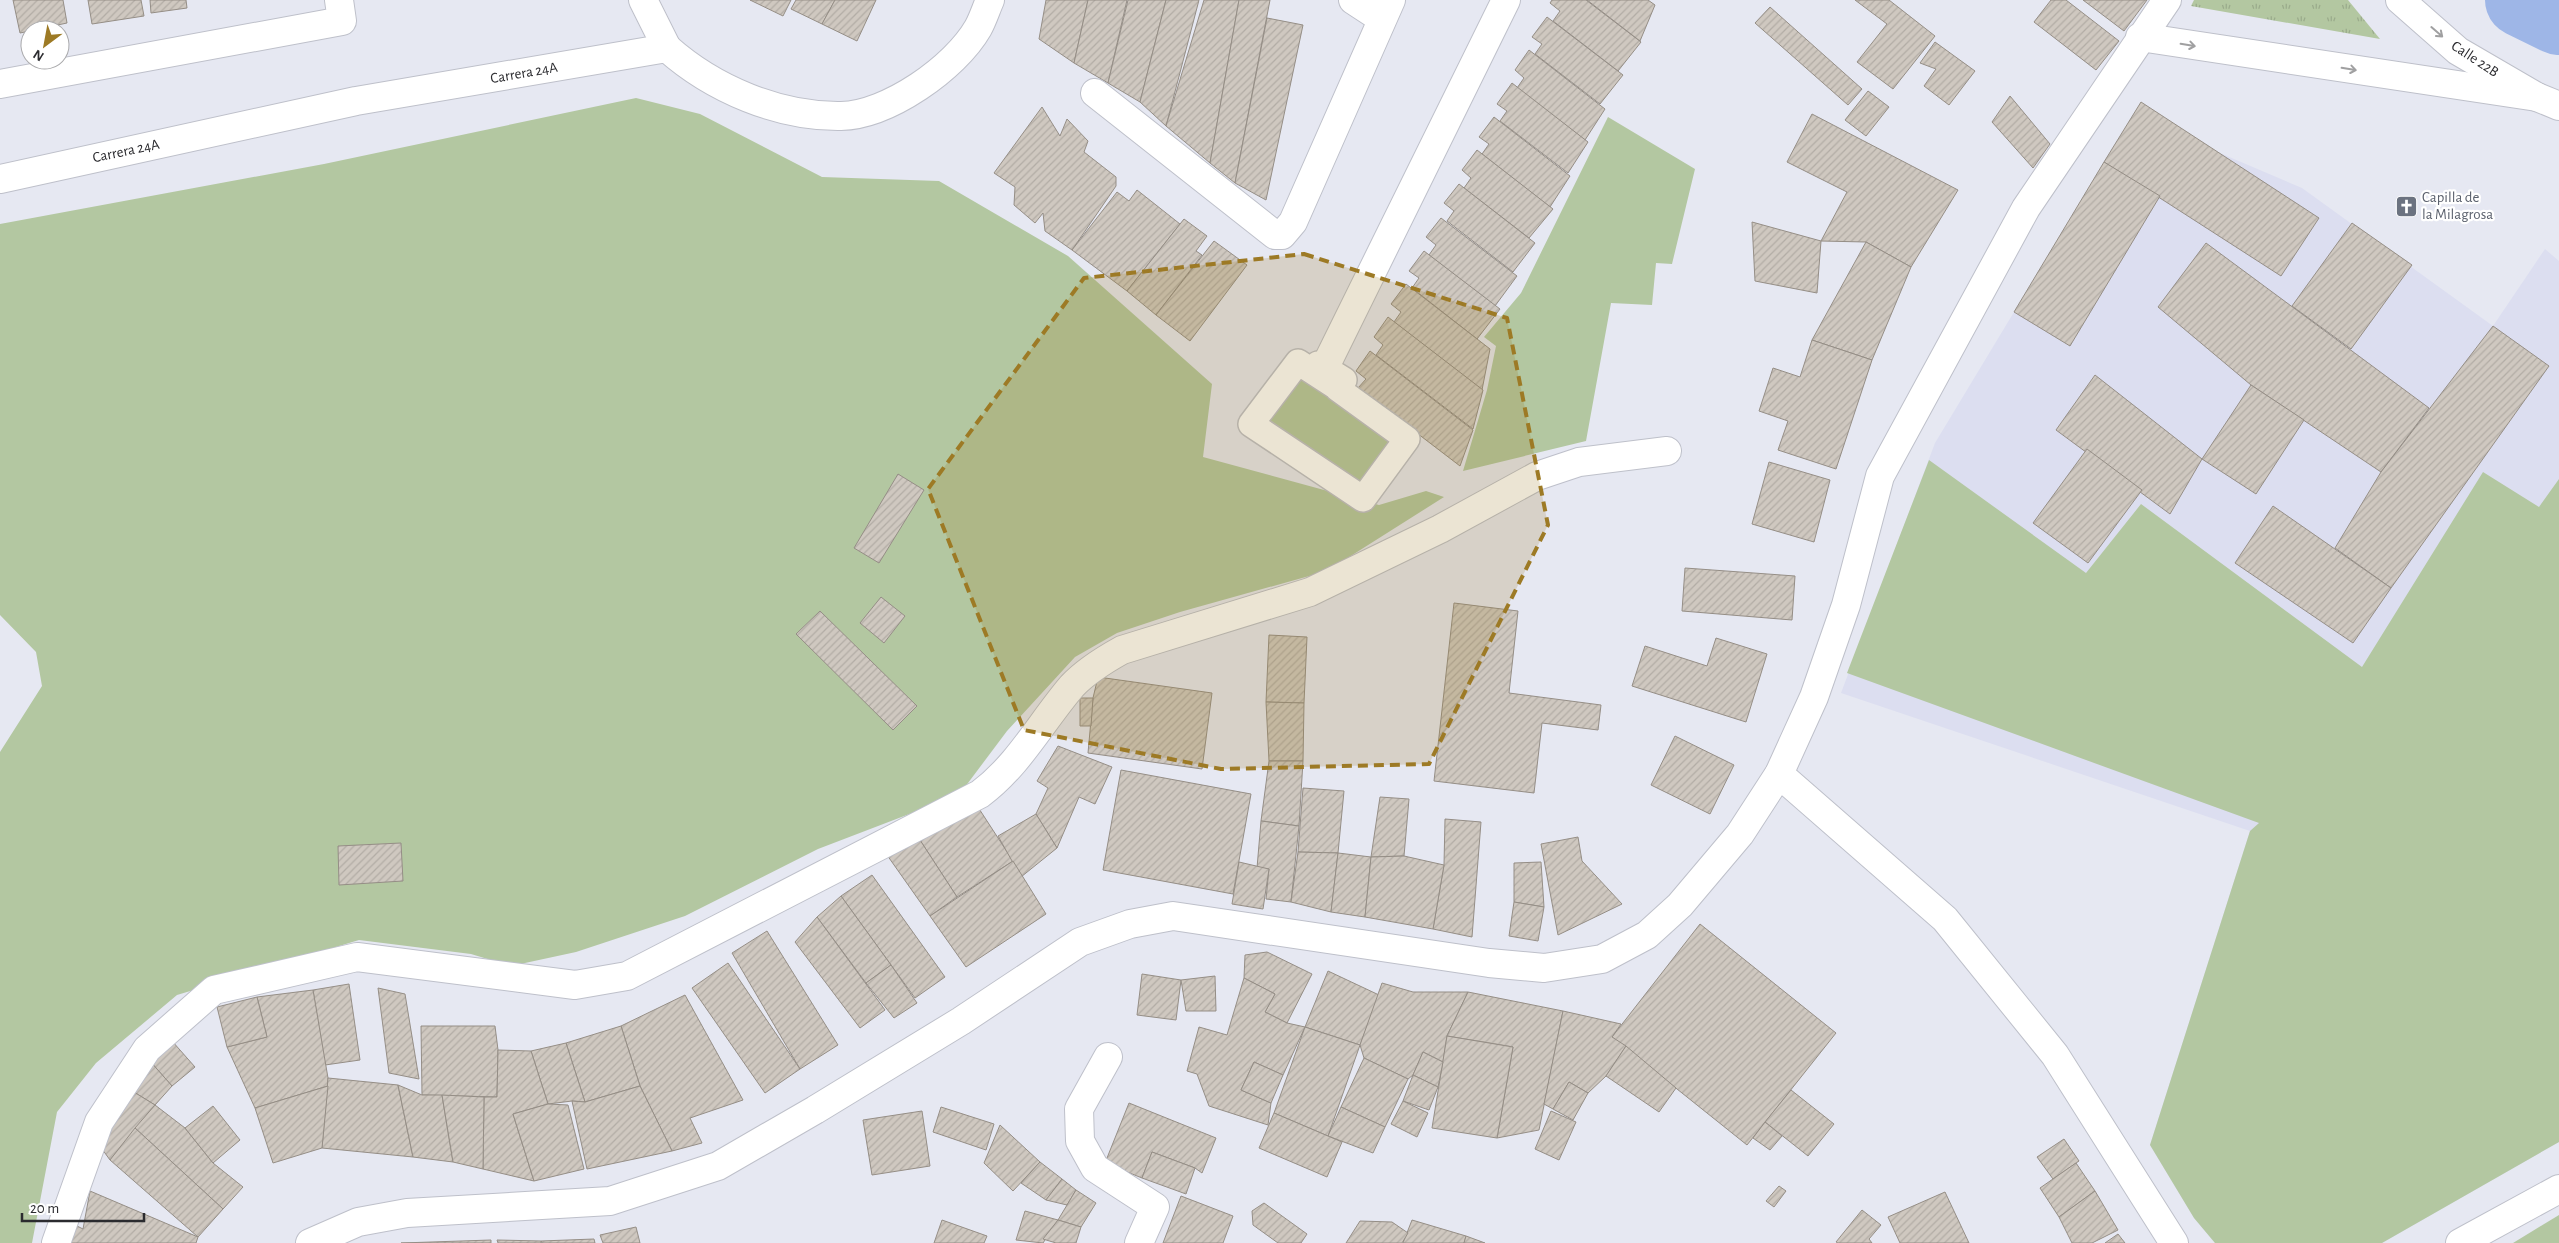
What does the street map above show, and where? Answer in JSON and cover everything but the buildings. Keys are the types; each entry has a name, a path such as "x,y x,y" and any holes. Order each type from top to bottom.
{"street":[{"path":"0,84 342,21 339,0"},
{"path":"643,0 667,48 689,68 713,83 740,95 800,112 842,116 869,110 897,100 929,80 944,68 977,29 990,0"},
{"path":"1095,93 1275,236 1282,235 1293,222 1386,10 1354,0"},
{"path":"1327,373 1506,0"},
{"path":"310,1243 358,1222 407,1213 610,1201 718,1166 816,1110 961,1021 1080,942 1130,924 1173,916 1489,963 1544,968 1602,959 1647,935 1680,905 1740,834 1779,774 1814,697 1846,605 1880,476 2026,208 2140,37 2167,0"},
{"name":"Calle 22B","path":"2400,0 2458,51 2548,101"},
{"path":"2140,37 2548,101"},
{"name":"Carrera 24A","path":"0,179 356,101 667,48"},
{"path":"1298,362 1327,373 1344,380 1338,388 1407,439 1363,499 1251,424 1298,362"},
{"path":"56,1243 99,1122 147,1049 214,990 357,957 575,985 627,976 980,794 997,781 1041,729 1073,685 1100,662 1122,650 1310,592 1440,529 1537,476 1579,462 1667,451"},
{"path":"1779,774 1944,919 2054,1055 2174,1243"},
{"path":"1108,1057 1079,1109 1080,1141 1095,1168 1155,1207 1139,1243"},
{"path":"2460,1243 2559,1189"}],"highlighted area":[{"path":"1304,254 1507,318 1548,525 1429,764 1221,769 1024,730 928,489 1084,278"}],"shaded area":[{"path":"2140,119 2302,188 2493,326 2545,249 2559,261 2559,1142 2382,1243 2215,1243 2194,1218 2150,1145 2250,831 1841,693 1935,443 2014,312"}],"green space":[{"path":"2194,0 2348,0 2380,39 2191,6"},
{"path":"636,98 700,114 822,177 939,181 1068,256 1212,384 1203,457 1379,505 1426,491 1444,497 1327,571 1180,612 1117,633 1075,657 1007,731 959,795 818,849 685,916 576,952 511,966 471,954 359,940 177,995 96,1063 57,1112 32,1243 0,1243 0,752 42,686 36,652 0,615 0,224 324,164"},
{"path":"1608,117 1695,169 1672,264 1656,263 1652,305 1611,303 1586,441 1463,471 1487,390 1496,346 1484,337 1521,293"},
{"path":"1300,366 1402,438 1360,497 1258,424"},
{"path":"1929,460 2086,573 2141,504 2362,667 2483,472 2539,507 2559,479 2559,1142 2382,1243 2215,1243 2194,1218 2150,1145 2250,831 2259,823 1847,673"},
{"path":"2559,1215 2559,1243 2513,1243"}],"waterway":[{"path":"2522,0 2559,18"}],"place":[{"name":"Capilla de la Milagrosa","path":"2406,206"}]}
